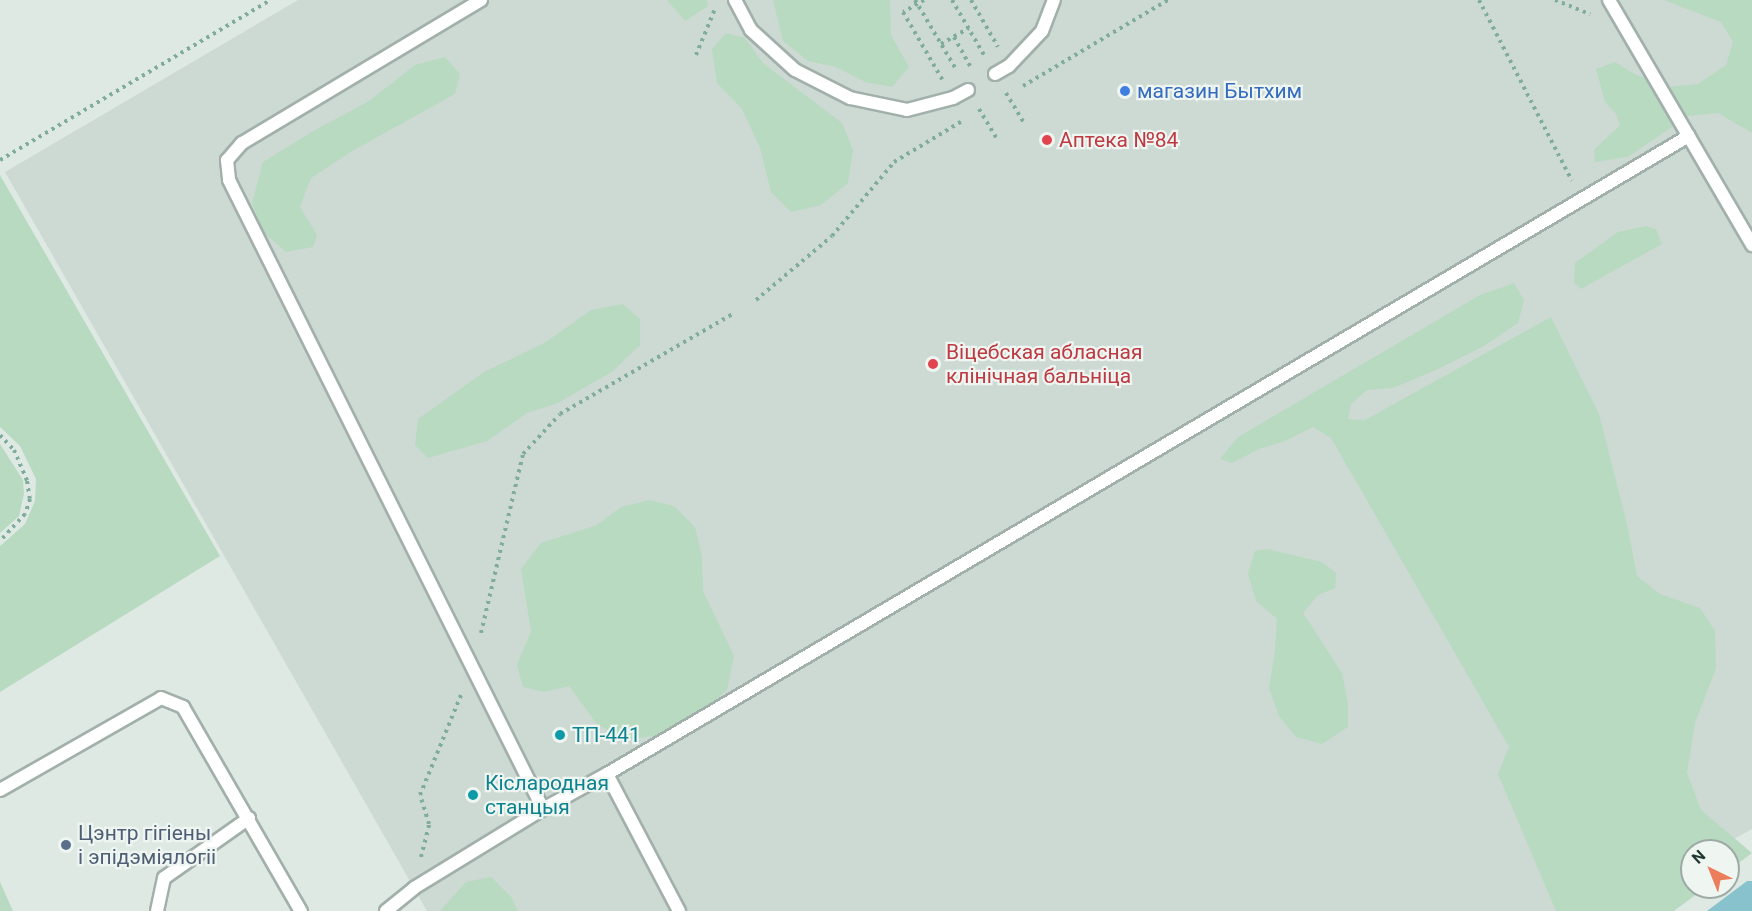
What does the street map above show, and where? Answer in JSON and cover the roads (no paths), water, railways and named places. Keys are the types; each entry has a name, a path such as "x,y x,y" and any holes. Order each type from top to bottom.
{"lane":[{"path":"481,0 242,143 227,160 229,180 543,809"},
{"path":"735,0 751,30 795,70 850,98 907,110 953,98 968,90"},
{"path":"995,74 1009,66 1042,32 1054,0"},
{"path":"1609,0 1752,245"},
{"path":"386,911 414,888 543,809 608,774 1689,136"},
{"path":"0,790 161,698 183,707 301,911"},
{"path":"608,774 679,911"},
{"path":"157,911 164,878 249,818"}],"water":[{"path":"1747,881 1752,881 1752,911 1707,911 1723,899 1740,899 1740,886"}],"place":[{"name":"магазин Бытхим","path":"1125,91"},
{"name":"Аптека №84","path":"1047,140"},
{"name":"Віцебская абласная клінічная бальніца","path":"933,364"},
{"name":"ТП-441","path":"560,735"},
{"name":"Кіслародная станцыя","path":"473,795"},
{"name":"Цэнтр гігіены і эпідэміялогіі","path":"66,845"}]}
